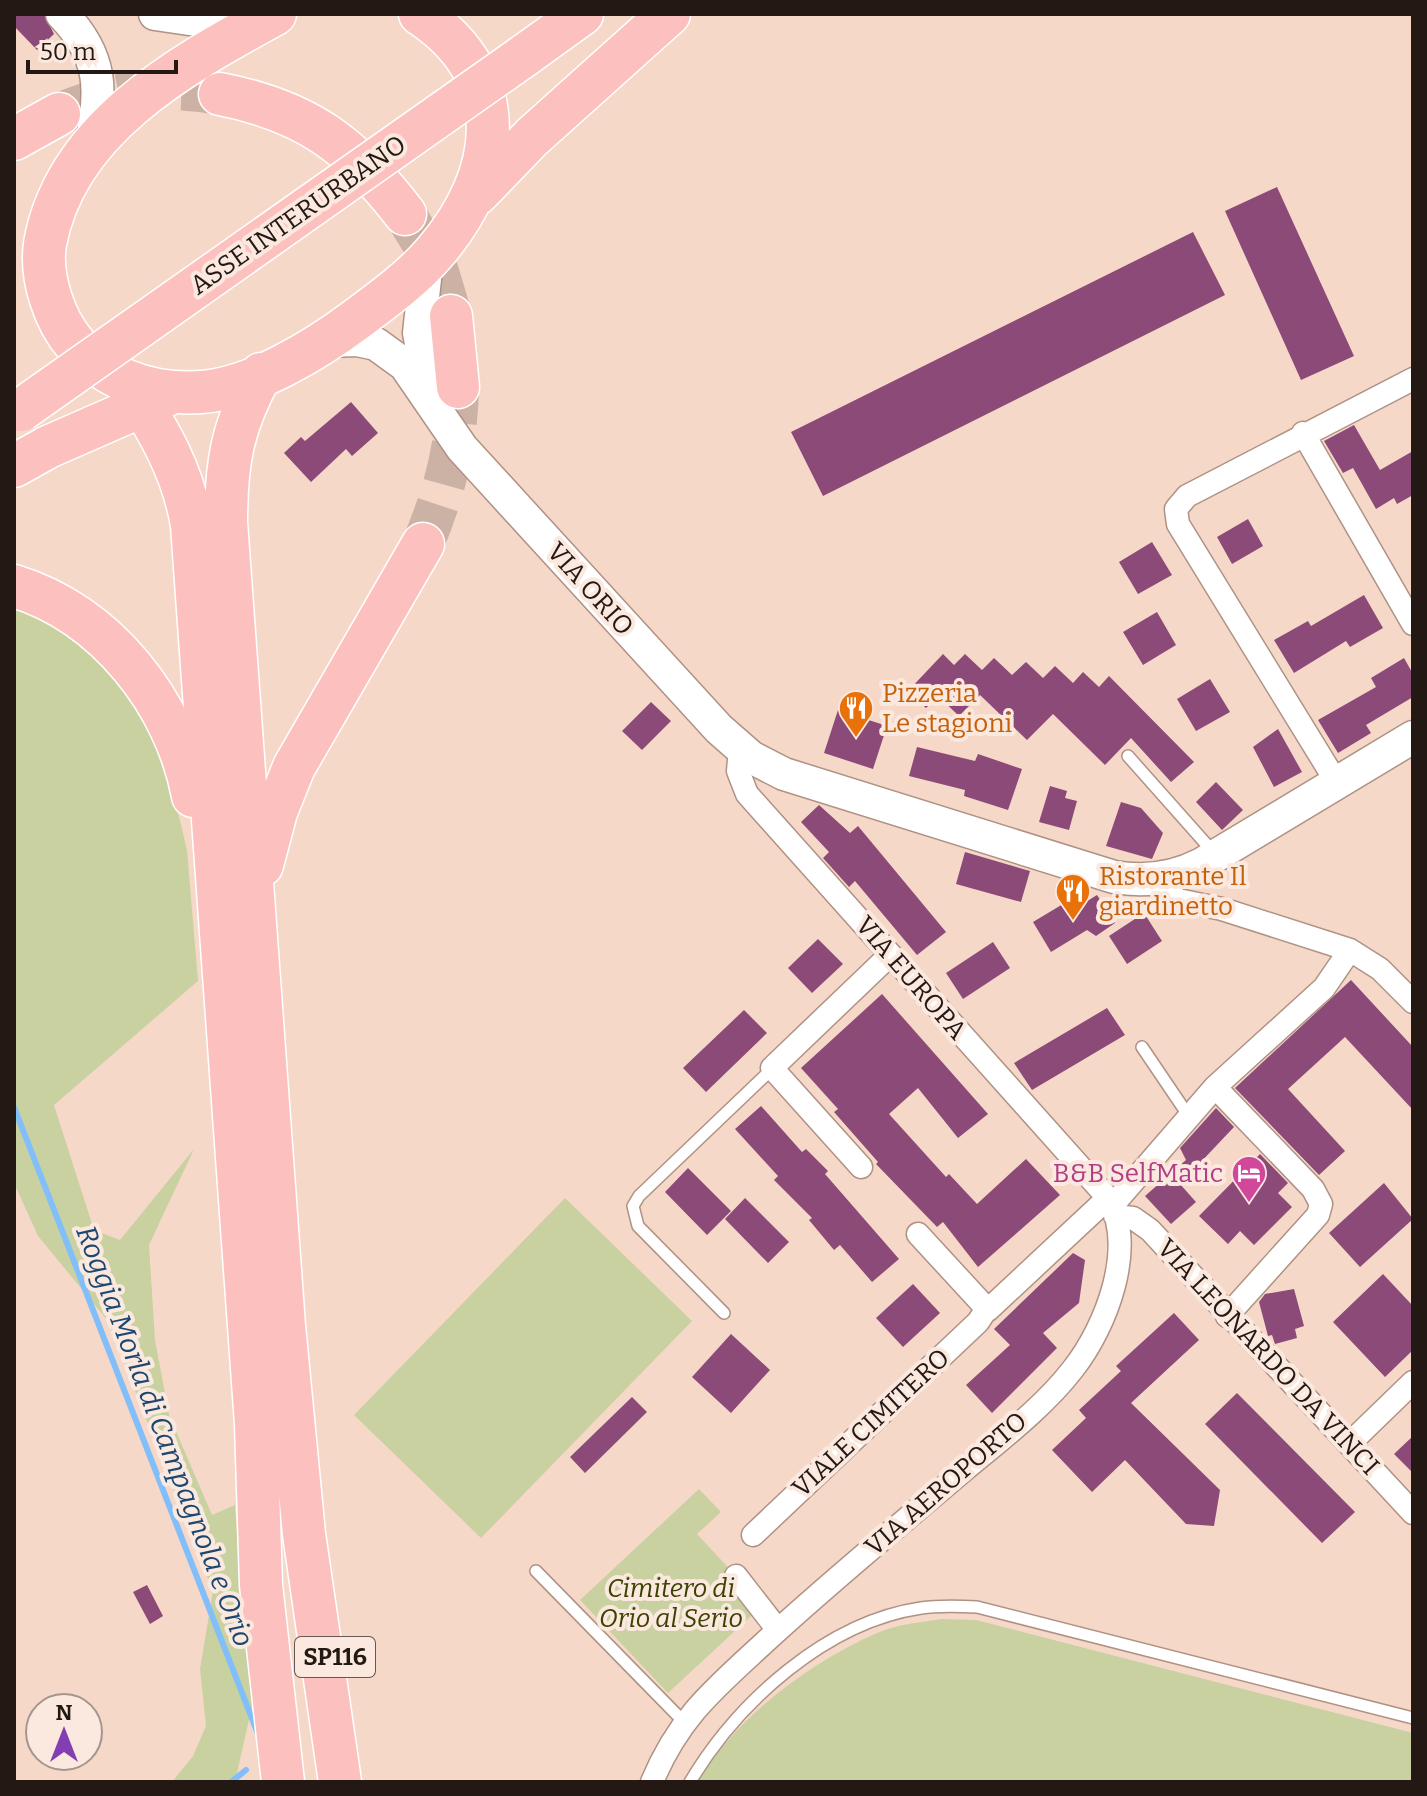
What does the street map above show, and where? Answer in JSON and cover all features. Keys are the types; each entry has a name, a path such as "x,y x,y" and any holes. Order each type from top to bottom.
{"highway":[{"path":"14,251 54,202 90,147 114,121 168,78 273,14"},
{"path":"420,14 462,47 477,74 485,100 486,148 482,174 470,201"},
{"name":"ASSE INTERURBANO","path":"16,404 525,34 582,14"},
{"path":"14,466 148,393 226,388 328,341 427,261 470,201 532,137 669,14"},
{"path":"220,94 272,106 326,132 362,162 405,214"},
{"path":"14,139 59,114"},
{"path":"54,202 44,253 46,277 58,317 84,354 101,369 148,393 177,464 192,525 256,1424 261,1585 283,1782"},
{"path":"451,316 452,406"},
{"path":"261,374 236,423 226,475 226,522 284,1326 304,1534 340,1782"},
{"path":"255,934 263,858 294,767 423,544"},
{"path":"14,586 65,608 128,662 177,738 189,771 198,819 210,975 230,1062"},
{"path":"256,1424 307,1782"},
{"name":"SP116","path":"304,1534 321,1590 361,1782"}],"street":[{"path":"62,14 86,43 96,67 97,112 90,147"},
{"path":"155,14 219,20 273,14"},
{"name":"VIA ORIO","path":"427,261 421,351 425,376 452,406 462,448 740,748 784,774 955,829 1130,880 1160,877 1206,862 1413,737"},
{"name":"VIA ORIO","path":"328,341 357,340 376,344 452,406"},
{"path":"1337,783 1175,517 1179,504 1187,496 1303,433 1413,379"},
{"path":"1303,433 1413,624"},
{"name":"VIA EUROPA","path":"740,748 738,771 747,794 1112,1207"},
{"path":"1206,862 1207,895 1222,909"},
{"path":"1160,877 1167,891 1178,900 1222,909 1350,950 1380,969 1413,1002"},
{"name":"VIALE CIMITERO","path":"753,1535 978,1322 986,1310 1112,1207 1188,1115 1324,988 1350,950"},
{"path":"861,1167 772,1069 890,955"},
{"path":"1215,1087 1313,1189 1321,1204 1318,1215 1227,1316"},
{"name":"VIA LEONARDO DA VINCI","path":"1112,1207 1150,1230 1413,1513"},
{"name":"VIA AEROPORTO","path":"652,1782 683,1721 778,1630 1005,1435 1073,1369 1097,1332 1109,1298 1117,1260 1112,1207"},
{"path":"918,1234 986,1310"},
{"path":"1349,1444 1413,1382"},
{"path":"736,1576 778,1630"}],"lane":[{"path":"1128,756 1206,862"},
{"path":"1142,1047 1188,1115"},
{"path":"724,1313 638,1226 633,1206 772,1069"},
{"path":"536,1571 683,1721"},
{"path":"690,1782 733,1722 774,1683 816,1651 885,1617 921,1608 977,1607 1413,1718"}],"green space":[{"path":"14,609 65,629 121,683 165,758 187,850 198,981 54,1105 94,1230 120,1240 194,1149 149,1245 155,1340 169,1415 212,1515 235,1505 241,1594 251,1629 255,1693 235,1782 172,1782 193,1756 206,1726 200,1669 213,1591 108,1321 38,1236 14,1183"},
{"path":"565,1198 692,1321 481,1538 354,1415"},
{"name":"Cimitero di Orio al Serio","path":"699,1489 721,1512 697,1534 763,1605 668,1693 580,1600"},
{"path":"943,1619 976,1620 1413,1733 1413,1782 697,1782 732,1736 800,1676 877,1633 901,1625"}],"building":[{"path":"14,14 44,14 54,34 37,50 14,26"},
{"path":"1277,187 1354,356 1301,380 1225,211"},
{"path":"1193,232 1225,295 823,496 791,432"},
{"path":"351,402 378,433 352,456 346,449 311,482 284,453 301,437 305,441"},
{"path":"1354,425 1380,470 1413,451 1413,495 1397,504 1394,498 1376,509 1353,468 1343,473 1324,441"},
{"path":"1248,519 1263,546 1232,564 1217,537"},
{"path":"1152,542 1172,575 1138,594 1119,562"},
{"path":"1364,595 1383,628 1350,647 1346,641 1294,673 1274,640 1308,621 1311,626"},
{"path":"1157,612 1176,645 1143,665 1123,632"},
{"path":"943,654 954,665 965,654 982,670 994,658 1012,675 1026,662 1043,678 1055,666 1073,683 1083,672 1099,687 1109,676 1194,762 1171,782 1131,738 1105,765 1053,714 1027,740 980,695 959,716 938,696 926,708 908,691"},
{"path":"1404,658 1413,674 1413,697 1366,725 1371,733 1338,753 1318,720 1376,687 1371,678"},
{"path":"1210,679 1230,712 1196,731 1177,699"},
{"path":"651,702 671,721 642,750 622,731"},
{"path":"838,710 887,726 873,769 824,753"},
{"path":"1278,729 1302,772 1274,787 1253,747"},
{"path":"917,747 975,761 978,754 1022,769 1008,810 964,796 965,790 909,776"},
{"path":"1216,782 1243,810 1222,830 1196,802"},
{"path":"1050,786 1067,791 1065,798 1077,801 1069,830 1039,822"},
{"path":"1121,802 1141,808 1163,833 1152,859 1106,846"},
{"path":"819,805 850,833 858,826 946,932 917,955 855,881 849,887 823,858 829,852 801,822"},
{"path":"965,852 1030,871 1021,902 956,884"},
{"path":"1097,895 1115,923 1096,936 1087,930 1051,952 1033,922 1068,901 1076,908"},
{"path":"1144,913 1162,941 1127,964 1109,936"},
{"path":"818,939 843,964 812,993 788,968"},
{"path":"993,942 1010,968 963,999 946,973"},
{"path":"1351,980 1413,1047 1413,1110 1345,1037 1288,1089 1345,1151 1319,1175 1235,1088"},
{"path":"882,994 988,1114 958,1138 918,1088 889,1114 946,1177 949,1174 977,1204 1026,1159 1060,1195 978,1267 943,1222 937,1227 876,1164 878,1162 834,1112 838,1109 801,1068"},
{"path":"1107,1008 1125,1035 1032,1090 1014,1063"},
{"path":"744,1010 767,1033 706,1092 683,1068"},
{"path":"761,1106 802,1152 806,1149 828,1171 825,1174 899,1259 872,1282 840,1245 834,1250 809,1220 812,1218 774,1180 778,1176 735,1129"},
{"path":"1216,1108 1234,1127 1180,1184 1196,1202 1171,1224 1145,1196 1186,1160 1180,1148"},
{"path":"1260,1154 1288,1183 1278,1193 1292,1207 1254,1245 1240,1231 1228,1244 1199,1216"},
{"path":"688,1168 731,1211 707,1235 665,1192"},
{"path":"1384,1183 1413,1219 1360,1267 1329,1233"},
{"path":"745,1198 789,1242 768,1263 725,1219"},
{"path":"1073,1253 1085,1260 1079,1303 1043,1333 1057,1348 992,1413 966,1385 1010,1345 994,1329"},
{"path":"1383,1274 1413,1306 1413,1350 1385,1377 1333,1322"},
{"path":"913,1284 940,1313 903,1347 876,1318"},
{"path":"1294,1289 1304,1326 1295,1329 1297,1338 1275,1344 1272,1335 1268,1336 1259,1302 1265,1294"},
{"path":"1174,1313 1199,1340 1131,1403 1220,1490 1214,1526 1186,1524 1125,1460 1092,1492 1052,1450 1086,1418 1079,1410 1121,1371 1116,1366"},
{"path":"731,1334 770,1370 731,1413 692,1377"},
{"path":"1237,1393 1355,1512 1322,1543 1205,1424"},
{"path":"632,1397 647,1412 585,1473 570,1457"},
{"path":"1413,1436 1413,1473 1394,1454"},
{"path":"147,1585 163,1616 150,1624 133,1592"}],"waterway":[{"name":"Roggia Morla di Campagnola e Orio","path":"14,1107 258,1734"},
{"path":"231,1782 246,1770"}],"tunnel":[{"path":"59,114 98,100 138,92 178,89 220,94"},
{"path":"405,214 436,265 451,316"},
{"path":"423,544 448,467 458,387"}],"place":[{"name":"Pizzeria Le stagioni","path":"856,739"},
{"name":"Ristorante Il giardinetto","path":"1073,922"},
{"name":"B&B SelfMatic","path":"1249,1204"}]}
